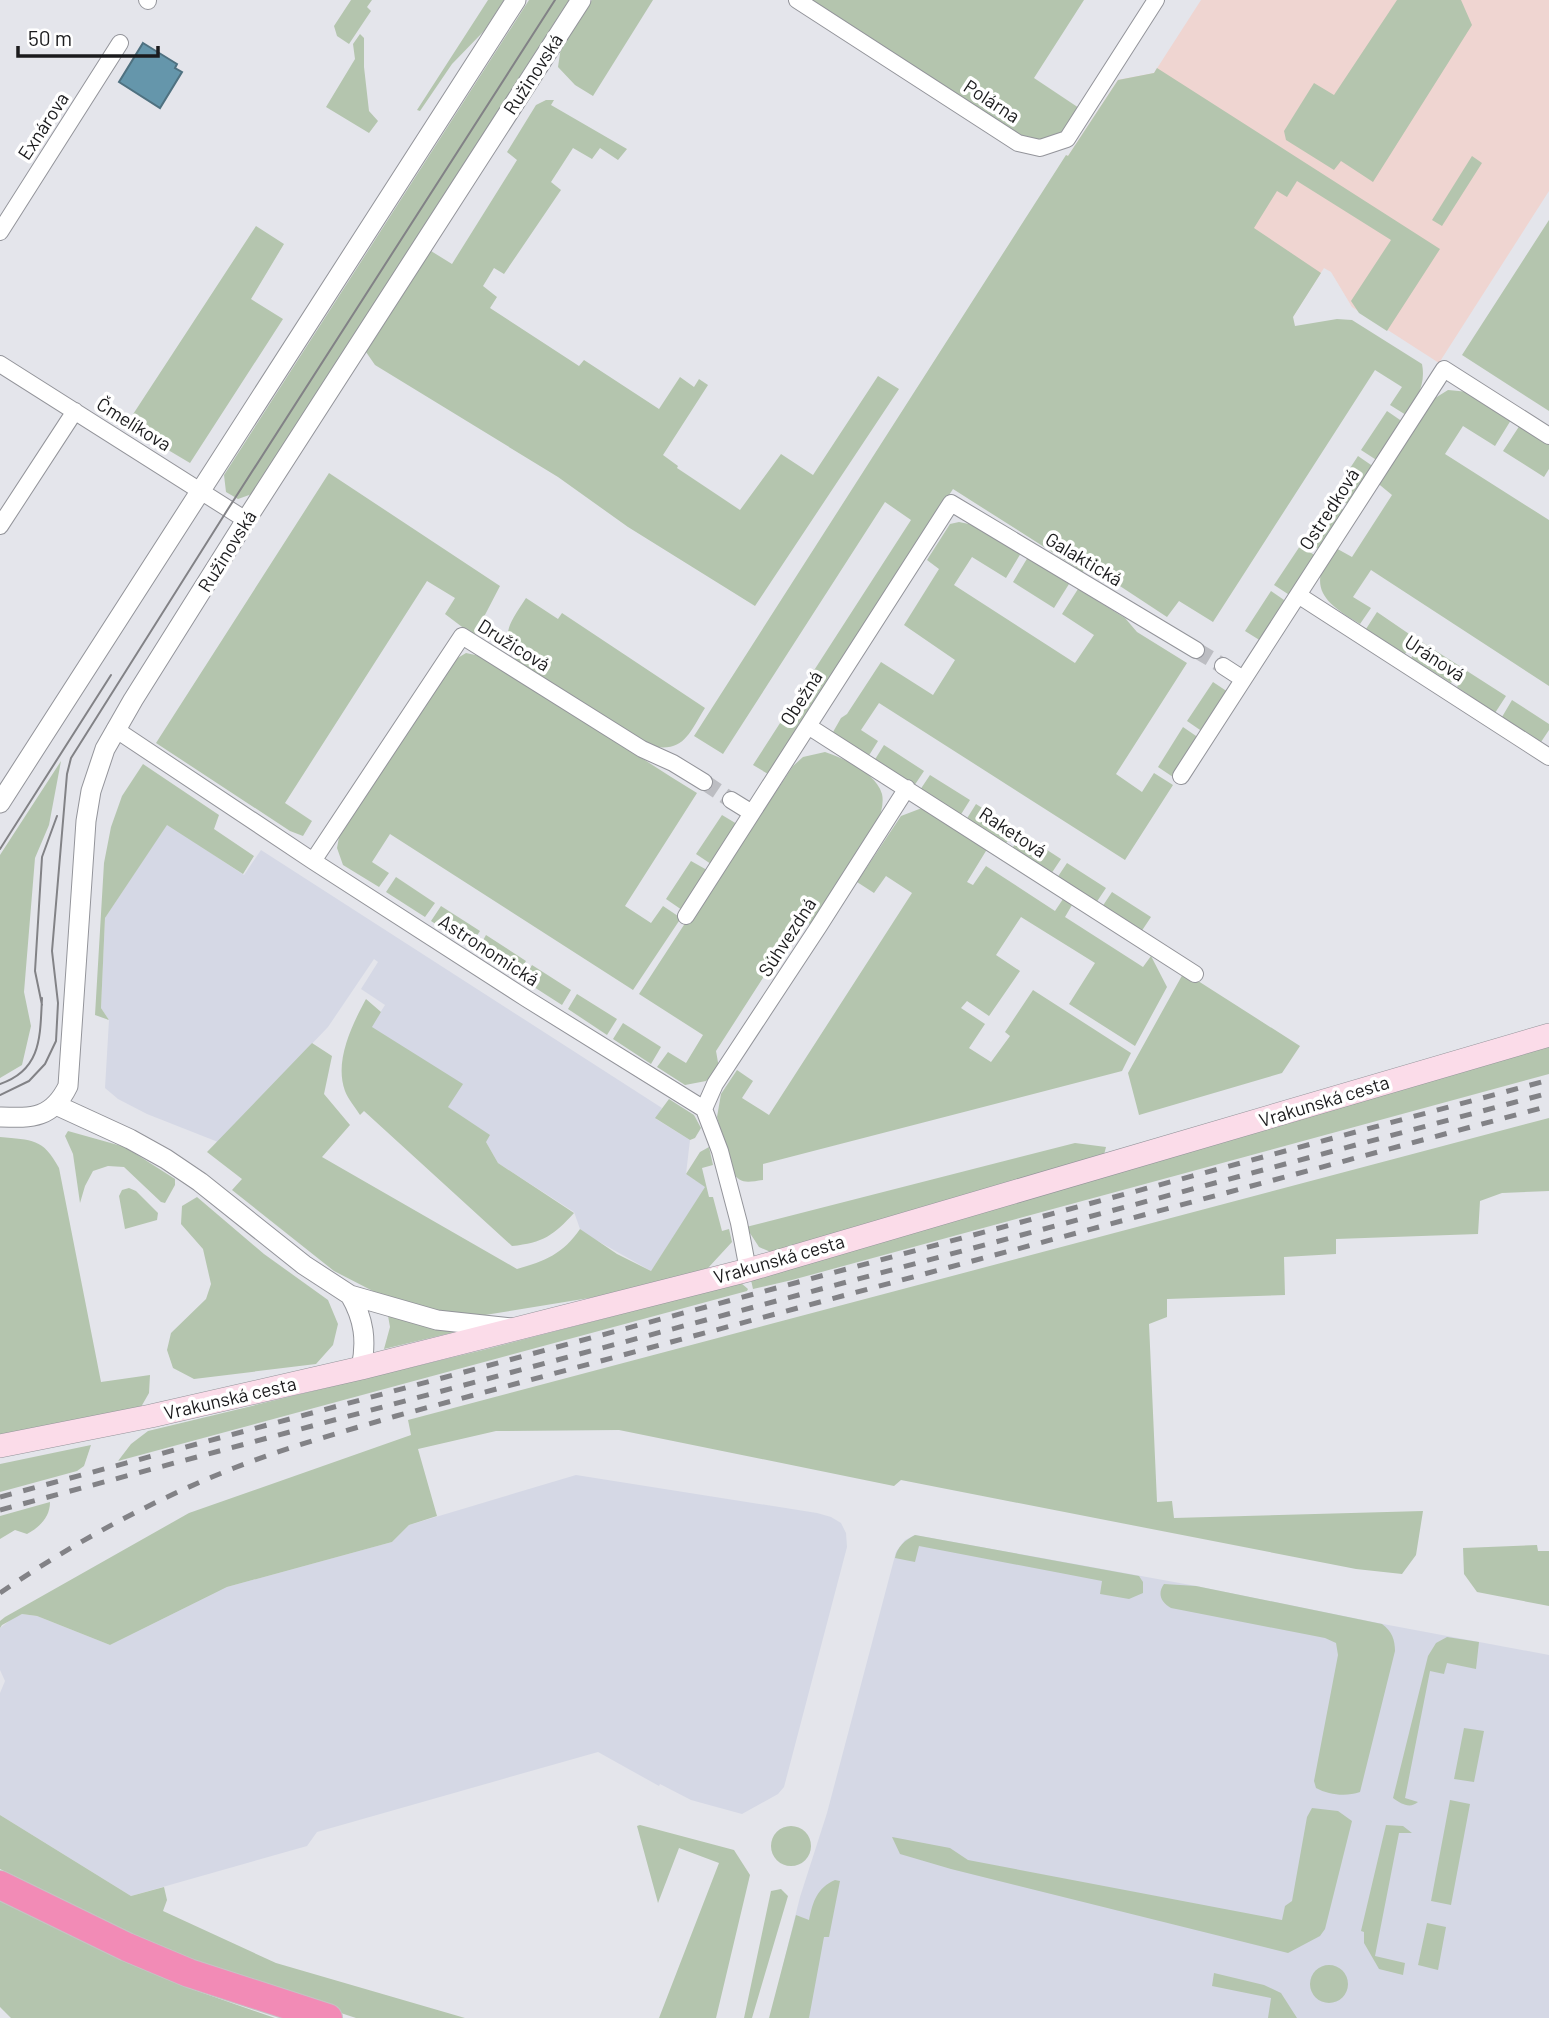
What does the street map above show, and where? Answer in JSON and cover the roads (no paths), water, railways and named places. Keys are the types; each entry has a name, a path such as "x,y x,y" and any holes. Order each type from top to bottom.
{"highway":[{"path":"0,1885 127,1947 189,1973 328,2018"}],"main road":[{"name":"Vrakunská cesta","path":"0,1446 151,1416 361,1368 748,1270 1549,1035"}],"street":[{"path":"0,803 516,0"},
{"name":"Ružinovská","path":"56,1105 65,1093 69,1080 86,821 97,770 115,729 246,520 581,0"},
{"name":"Polárna","path":"797,0 1018,143 1040,148 1067,139 1156,0"},
{"name":"Exnárova","path":"0,232 120,43"},
{"name":"Čmelíkova","path":"0,364 246,520"},
{"name":"Ostredková","path":"1181,776 1444,369 1549,436"},
{"path":"0,526 75,411"},
{"name":"Galaktická","path":"951,503 1196,650"},
{"name":"Obežná","path":"686,916 951,503"},
{"name":"Uránová","path":"1298,595 1549,757"},
{"name":"Družicová","path":"313,861 462,636 642,749 673,763 704,782"},
{"path":"1223,666 1243,679"},
{"name":"Raketová","path":"808,726 1195,974"},
{"name":"Astronomická","path":"115,729 313,861 704,1109"},
{"name":"Súhvezdná","path":"704,1109 715,1084 907,788"},
{"path":"731,800 752,813"},
{"path":"0,1117 27,1118 40,1115 56,1105 166,1159 200,1182 285,1251 350,1295 437,1320 517,1329"},
{"path":"704,1109 720,1151 748,1270"},
{"path":"350,1295 363,1323 365,1350 361,1368"}],"water":[{"path":"143,43 177,64 175,68 182,72 160,108 119,82"}],"tunnel":[{"path":"1196,650 1223,666"},
{"path":"704,782 731,800"}],"tram line":[{"path":"0,1095 29,1081 45,1064 56,1041 58,1003 52,951 67,774 71,758 555,0"},
{"path":"0,849 111,675"},
{"path":"42,1005 35,971 42,857 57,816"},
{"path":"0,1084 14,1078 31,1061 39,1038 42,998"}],"railway":[{"path":"0,1497 1549,1080"},
{"path":"0,1510 1549,1093"},
{"path":"0,1593 84,1540 143,1509 234,1468 315,1440 1549,1106"}]}
